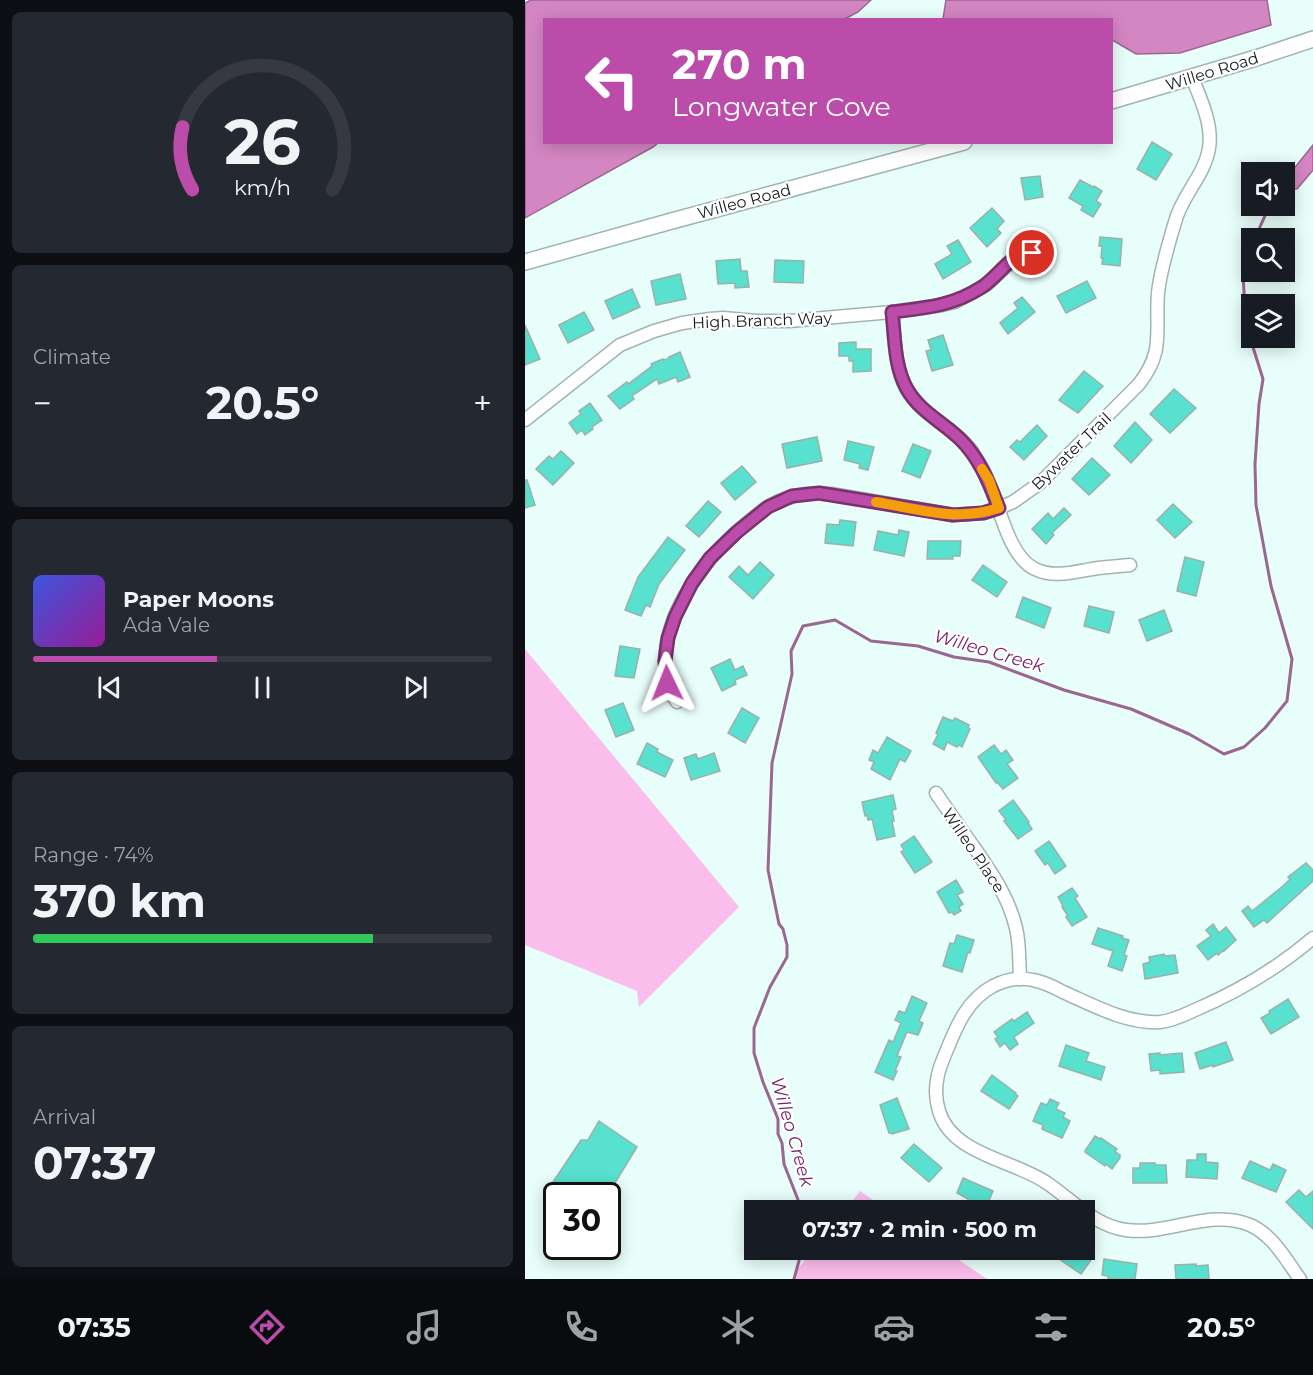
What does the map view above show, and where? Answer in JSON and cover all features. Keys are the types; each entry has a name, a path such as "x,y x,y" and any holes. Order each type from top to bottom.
{"street":[{"name":"Willeo Road","path":"1113,100 1313,39"},
{"name":"Bywater Trail","path":"677,702 667,683 665,661 668,638 675,617 692,583 710,558 768,507 792,496 819,493 953,515 983,513 999,508 1013,502 1040,483 1139,384 1152,366 1156,353 1158,291 1175,222 1179,209 1206,160 1210,146 1207,123 1192,77"},
{"name":"Willeo Road","path":"525,262 957,144"},
{"name":"High Branch Way","path":"525,420 621,345 654,331 682,323 710,319 789,321 942,305 955,302 986,285 1016,257 1047,249"},
{"path":"892,312 897,363 907,390 919,405 959,438 974,455 989,480 1012,545 1020,558 1036,570 1052,574 1129,565"},
{"name":"Willeo Place","path":"936,793 1005,895 1017,931 1020,978"},
{"path":"1300,1279 1275,1244 1251,1226 1229,1220 1149,1231 1125,1230 1103,1223 1038,1177 974,1149 949,1131 940,1115 935,1088 939,1066 967,1009 981,994 1003,981 1020,978 1040,981 1127,1018 1148,1022 1166,1021 1206,1005 1243,986 1275,967 1313,938"}],"shaded area":[{"path":"531,0 871,0 858,12 847,18 543,18 543,144 657,144 525,218 525,3"},
{"path":"946,0 1267,0 1271,25 1180,53 1136,54 1113,41 1113,18 943,18"},
{"path":"1313,145 1313,170 1297,189 1295,189 1295,167"},
{"path":"525,649 739,907 639,1007 637,991 525,945"},
{"path":"860,1191 873,1200 853,1200"},
{"path":"805,1260 959,1260 987,1279 794,1279 796,1271"}],"building":[{"path":"1152,142 1172,154 1156,180 1137,169"},
{"path":"1040,176 1043,197 1025,200 1021,178"},
{"path":"1080,180 1102,191 1096,201 1101,204 1093,217 1081,210 1083,206 1069,198"},
{"path":"992,208 1004,221 997,229 1001,233 987,247 970,228"},
{"path":"1100,237 1122,239 1120,266 1102,264"},
{"path":"958,240 971,262 943,279 935,264 952,254 947,246"},
{"path":"740,259 741,271 747,271 749,287 735,288 735,283 718,284 716,261"},
{"path":"775,260 804,261 803,283 774,282"},
{"path":"680,274 686,299 656,305 651,281"},
{"path":"1087,281 1096,298 1066,313 1057,296"},
{"path":"632,289 640,307 613,319 605,301"},
{"path":"1022,297 1035,312 1008,334 1000,323 1018,308 1014,303"},
{"path":"584,312 594,330 568,343 559,325"},
{"path":"525,325 540,359 525,365"},
{"path":"943,335 953,365 932,371 926,351 931,350 928,340"},
{"path":"856,342 856,349 871,349 871,371 853,372 853,361 849,361 849,356 839,356 839,343"},
{"path":"680,352 690,377 678,382 676,377 659,384 657,379 632,396 634,399 620,409 608,396 627,382 628,384 652,366 651,364"},
{"path":"1084,371 1103,386 1078,413 1059,400"},
{"path":"1174,389 1196,408 1170,433 1150,414"},
{"path":"590,403 602,420 585,435 582,430 577,434 569,423"},
{"path":"1135,422 1152,440 1131,463 1114,446"},
{"path":"1037,425 1047,436 1024,460 1010,447 1017,440 1020,442"},
{"path":"817,437 822,461 787,468 782,444"},
{"path":"848,441 874,447 868,470 859,468 860,464 844,460"},
{"path":"913,444 931,451 920,478 902,471"},
{"path":"561,451 574,463 553,485 536,469 549,456 553,459"},
{"path":"1092,458 1110,475 1089,495 1072,479"},
{"path":"742,466 756,482 735,500 721,483"},
{"path":"525,480 527,480 535,505 525,508"},
{"path":"708,501 721,512 699,537 686,526"},
{"path":"1173,504 1192,522 1175,538 1157,520"},
{"path":"1064,508 1071,515 1052,533 1054,535 1046,544 1032,529 1048,513 1053,519"},
{"path":"840,520 856,522 853,546 825,543 827,524 839,525"},
{"path":"899,530 909,532 904,556 874,550 878,531 898,535"},
{"path":"668,537 685,550 659,584 650,607 646,605 641,616 625,610 638,577"},
{"path":"928,541 961,541 960,556 952,556 953,559 927,559"},
{"path":"1185,557 1204,562 1196,596 1177,591"},
{"path":"760,562 774,575 753,599 729,577 739,566 748,575"},
{"path":"983,565 1007,582 997,597 972,580"},
{"path":"1023,597 1051,608 1044,628 1016,617"},
{"path":"1089,606 1114,612 1109,633 1084,626"},
{"path":"1164,610 1172,631 1147,641 1139,620"},
{"path":"620,646 640,649 634,678 615,676"},
{"path":"730,659 735,670 743,666 747,675 735,680 736,684 722,691 711,668"},
{"path":"623,703 634,730 616,737 605,710"},
{"path":"742,708 759,718 745,743 728,733"},
{"path":"943,717 953,721 955,718 969,725 970,729 962,747 947,742 944,750 933,744"},
{"path":"887,737 911,751 905,762 900,759 890,780 871,769 874,762 869,760 873,750 878,753"},
{"path":"647,743 658,749 657,752 673,760 665,777 637,764"},
{"path":"994,745 1001,754 1006,750 1013,760 1007,764 1018,778 1003,789 996,783 978,757"},
{"path":"714,753 720,771 691,780 684,758 696,754 698,759"},
{"path":"893,795 896,809 892,810 895,836 877,840 872,819 868,820 867,815 865,816 862,802"},
{"path":"1013,800 1032,829 1018,839 999,811"},
{"path":"914,836 932,862 915,873 901,852 904,850 901,845"},
{"path":"1049,841 1066,866 1055,874 1048,863 1045,865 1035,851"},
{"path":"1306,863 1313,870 1313,881 1267,923 1264,920 1254,927 1242,911 1248,906 1252,911 1283,886 1290,879 1288,877"},
{"path":"956,880 963,892 957,895 963,904 959,907 961,911 954,915 952,912 949,913 937,892"},
{"path":"1072,888 1078,896 1075,898 1087,917 1072,926 1058,897"},
{"path":"1213,924 1219,933 1226,927 1236,940 1224,951 1208,960 1197,946 1211,936 1206,930"},
{"path":"1098,928 1129,940 1122,971 1108,966 1113,951 1092,944"},
{"path":"957,935 974,940 962,972 943,966 950,943 954,944"},
{"path":"1164,954 1165,956 1175,955 1178,973 1145,979 1143,964 1150,962 1149,957"},
{"path":"912,996 927,1003 919,1021 923,1023 918,1035 907,1032 897,1056 901,1057 893,1080 875,1072 889,1040 893,1042 901,1023 895,1020 899,1011 905,1013"},
{"path":"1288,999 1299,1017 1271,1034 1261,1018"},
{"path":"1027,1012 1034,1023 1014,1037 1018,1044 1010,1050 1005,1043 1000,1047 995,1039 998,1037 994,1032"},
{"path":"1226,1042 1233,1060 1200,1069 1195,1053"},
{"path":"1066,1045 1089,1053 1086,1061 1105,1067 1101,1080 1059,1066"},
{"path":"1160,1053 1160,1055 1182,1053 1184,1072 1160,1074 1160,1070 1151,1071 1149,1054"},
{"path":"992,1075 1018,1096 1009,1109 981,1091"},
{"path":"897,1098 909,1129 892,1134 889,1133 880,1105"},
{"path":"1050,1099 1059,1103 1056,1109 1065,1113 1063,1117 1070,1121 1062,1138 1042,1129 1043,1125 1033,1121 1041,1103 1047,1105"},
{"path":"599,1121 637,1147 616,1182 553,1182 581,1140 588,1140"},
{"path":"1095,1136 1117,1149 1115,1152 1120,1155 1120,1158 1112,1169 1085,1152"},
{"path":"914,1144 942,1168 929,1182 901,1158"},
{"path":"1197,1154 1206,1154 1206,1162 1218,1163 1217,1179 1186,1177 1187,1160 1197,1160"},
{"path":"1250,1161 1270,1170 1273,1164 1286,1170 1276,1192 1242,1178"},
{"path":"1140,1163 1166,1165 1167,1183 1133,1183 1133,1168 1140,1168"},
{"path":"963,1178 993,1191 989,1200 968,1200 957,1193"},
{"path":"1299,1190 1306,1197 1313,1191 1313,1229 1286,1202"},
{"path":"1104,1259 1137,1264 1135,1279 1108,1279 1108,1276 1102,1275"},
{"path":"1061,1260 1091,1260 1081,1274"},
{"path":"1196,1264 1196,1266 1208,1265 1209,1279 1176,1279 1175,1265"}],"waterway":[{"name":"Willeo Creek","path":"1259,228 1265,216"},
{"name":"Willeo Creek","path":"798,1200 784,1164 782,1143 778,1134 778,1119 754,1053 754,1028 770,987 787,957 787,945 783,929 779,924 768,870 772,763 792,674 791,651 803,626 835,620 871,641 918,646 954,657 989,662 1064,690 1131,709 1189,734 1224,754 1244,747 1265,728 1287,701 1292,659 1271,586 1256,505 1255,464 1263,379 1246,325 1243,282"},
{"name":"Willeo Creek","path":"794,1279 799,1260"}],"slow traffic":[{"path":"876,502 953,515 983,513 999,508 989,480 982,469"}],"route":[{"path":"667,683 665,661 668,638 675,617 692,583 710,558 768,507 792,496 819,493 953,515 983,513 999,508 989,480 974,455 959,438 930,416 907,390 897,363 892,312 955,302 986,285 1016,257 1032,253"}]}
